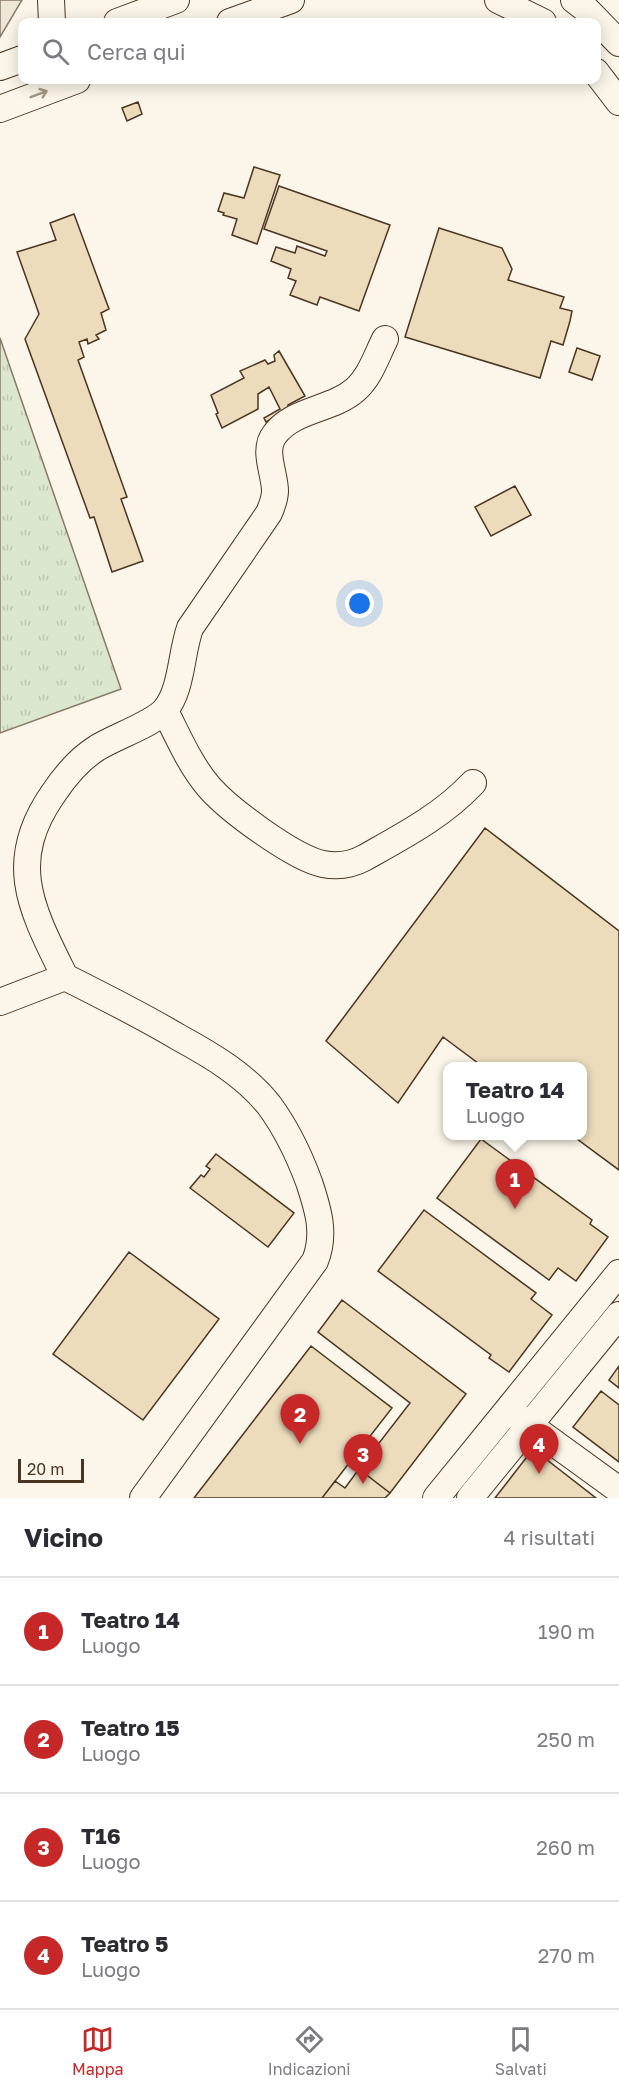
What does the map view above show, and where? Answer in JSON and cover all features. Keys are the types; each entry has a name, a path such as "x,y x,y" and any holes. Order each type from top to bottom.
{"street":[{"path":"51,0 52,18"},
{"path":"128,18 176,0"},
{"path":"241,18 291,0"},
{"path":"498,0 535,18"},
{"path":"574,0 595,18"},
{"path":"601,24 619,43"},
{"path":"0,67 18,60"},
{"path":"601,77 619,102"},
{"path":"0,109 66,84"},
{"path":"144,1498 315,1261 320,1249 321,1223 315,1199 296,1151 268,1105 252,1087 213,1057 65,977 40,927 29,894 26,865 34,830 50,796 77,764 96,748 165,711 173,697 184,644 190,628 269,513 275,494 269,448 274,434 295,419 330,405 354,392 369,372 385,339"},
{"path":"165,711 193,763 208,786 222,800 296,854 321,864 339,865 356,862 434,818 458,799 473,783"},
{"path":"0,1002 65,977"},
{"path":"436,1498 619,1273"},
{"path":"470,1498 619,1315"},
{"path":"508,1410 619,1490"}],"green space":[{"path":"0,338 121,689 0,733"}],"shaded area":[{"path":"0,0 22,0 0,37"}],"building":[{"path":"138,102 142,114 127,121 122,108"},
{"path":"254,167 280,175 257,244 232,235 237,219 218,211 224,193 244,198"},
{"path":"279,186 390,225 359,311 320,297 317,305 290,295 296,281 288,278 291,269 271,261 276,247 295,253 297,246 325,256 327,251 264,229"},
{"path":"74,214 109,309 101,313 106,330 96,335 99,339 88,344 87,339 79,342 84,357 78,360 127,497 121,499 143,561 112,572 94,517 90,518 25,339 39,314 17,252 56,240 50,223"},
{"path":"439,228 502,248 512,269 508,280 564,297 560,308 572,311 563,345 551,341 540,378 405,337"},
{"path":"577,348 600,356 592,380 569,372"},
{"path":"279,351 305,396 288,405 288,409 266,422 264,418 280,409 269,387 258,394 258,409 222,428 211,395 244,378 240,371 265,360 268,364 275,361 274,355"},
{"path":"515,486 531,515 491,536 475,507"},
{"path":"485,828 619,931 619,1170 578,1140 587,1140 587,1062 477,1062 443,1037 398,1103 326,1041"},
{"path":"482,1140 592,1220 590,1224 608,1237 576,1281 558,1268 549,1280 437,1198"},
{"path":"216,1154 294,1213 268,1247 190,1188 201,1175 204,1177 210,1169 206,1166"},
{"path":"424,1210 536,1293 531,1299 552,1315 509,1372 489,1358 491,1355 378,1271"},
{"path":"129,1252 219,1319 143,1420 53,1354"},
{"path":"342,1300 466,1394 390,1493 359,1469 410,1403 318,1332"},
{"path":"311,1346 392,1408 322,1498 194,1498"},
{"path":"619,1366 619,1388 609,1380"},
{"path":"601,1391 619,1405 619,1462 573,1427"},
{"path":"533,1449 596,1498 495,1498"},
{"path":"359,1469 390,1493 385,1498 322,1498 335,1481 345,1488"}],"place":[{"name":"Teatro 14","path":"515,1209"},
{"name":"Teatro 15","path":"300,1444"},
{"name":"Teatro 5","path":"539,1474"},
{"name":"T16","path":"363,1484"}]}
